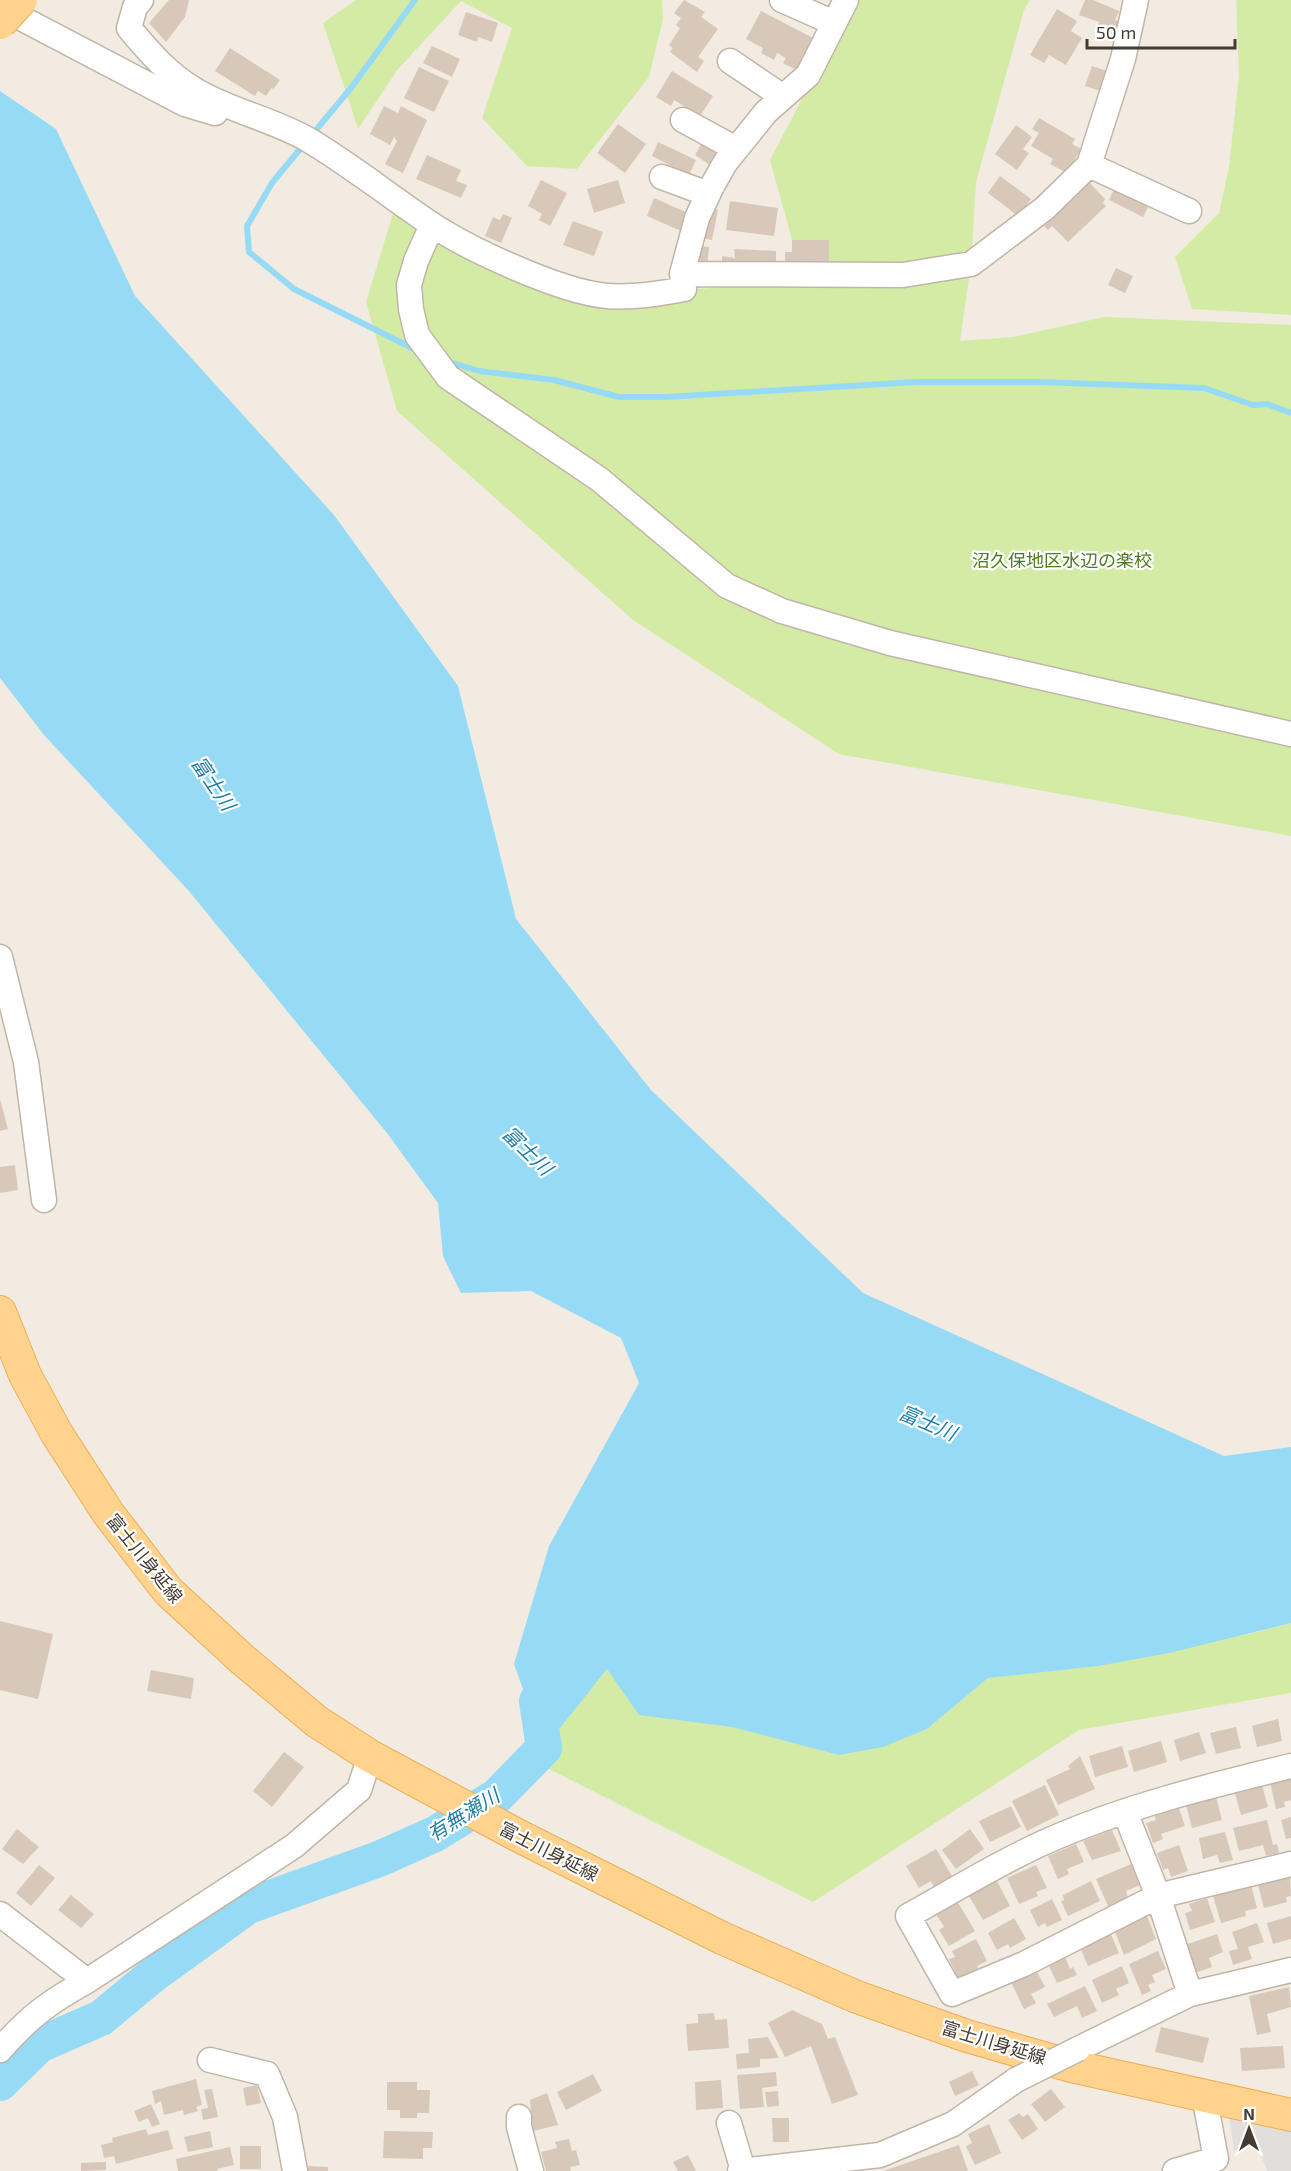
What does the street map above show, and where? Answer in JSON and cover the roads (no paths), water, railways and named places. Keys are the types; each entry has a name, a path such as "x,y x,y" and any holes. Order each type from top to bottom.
{"main road":[{"path":"0,22 21,0"},
{"name":"富士川身延線","path":"0,1312 25,1375 57,1434 108,1513 168,1591 243,1660 306,1713 373,1758 517,1835 722,1938 857,1997 967,2036 1071,2066 1291,2115"}],"street":[{"path":"782,0 834,23"},
{"path":"135,2 129,28 158,63 196,90 291,130 322,148 432,225 502,261 556,283 605,296 650,295 684,289 682,274 697,218 708,194 736,149 766,112 808,75 846,0"},
{"path":"682,274 903,275 971,264 1045,208 1089,165 1123,59 1136,0"},
{"path":"0,7 185,104 247,124 258,116"},
{"path":"730,61 783,97"},
{"path":"683,120 736,149"},
{"path":"1089,165 1189,211"},
{"path":"662,177 708,194"},
{"path":"432,225 416,261 409,285 417,335 448,377 599,478 728,586 782,611 890,643 1291,734"},
{"path":"0,957 26,1062 44,1200"},
{"path":"0,2050 27,2019 58,1997 87,1981 294,1846 359,1790 373,1758"},
{"path":"1291,1766 1221,1783 1125,1812 1045,1842 908,1916 952,1994 1024,1964 1158,1896 1291,1864"},
{"path":"1125,1812 1158,1896 1190,1994"},
{"path":"0,1914 87,1981"},
{"path":"729,2123 742,2170 880,2155 953,2124 1016,2080 1190,1994 1291,1970"},
{"path":"210,2060 267,2074 285,2117 295,2171"},
{"path":"1175,2171 1216,2159 1204,2095"},
{"path":"519,2117 519,2127 531,2171"}],"water":[{"name":"富士川","path":"0,91 56,129 135,296 334,515 458,686 516,919 651,1090 863,1293 1224,1456 1291,1447 1291,1623 1169,1653 1098,1666 988,1678 927,1729 883,1747 839,1755 732,1727 639,1715 607,1669 544,1748 514,1664 549,1546 639,1383 621,1338 531,1291 461,1293 443,1256 438,1203 387,1133 188,890 44,735 0,678"}],"waterway":[{"path":"311,136 351,88 415,0"},
{"path":"305,143 272,183 247,226 249,252 294,289 420,352"},
{"path":"446,361 479,371 554,380 619,397 665,397 916,382 1039,382 1204,388 1253,405 1267,404 1291,413"},
{"name":"有無瀬川","path":"0,2083 39,2045 101,2018 153,1975 248,1906 379,1859 435,1834 497,1796 544,1748 537,1701"}],"park label":[{"name":"沼久保地区水辺の楽校","path":"1062,560"}]}
